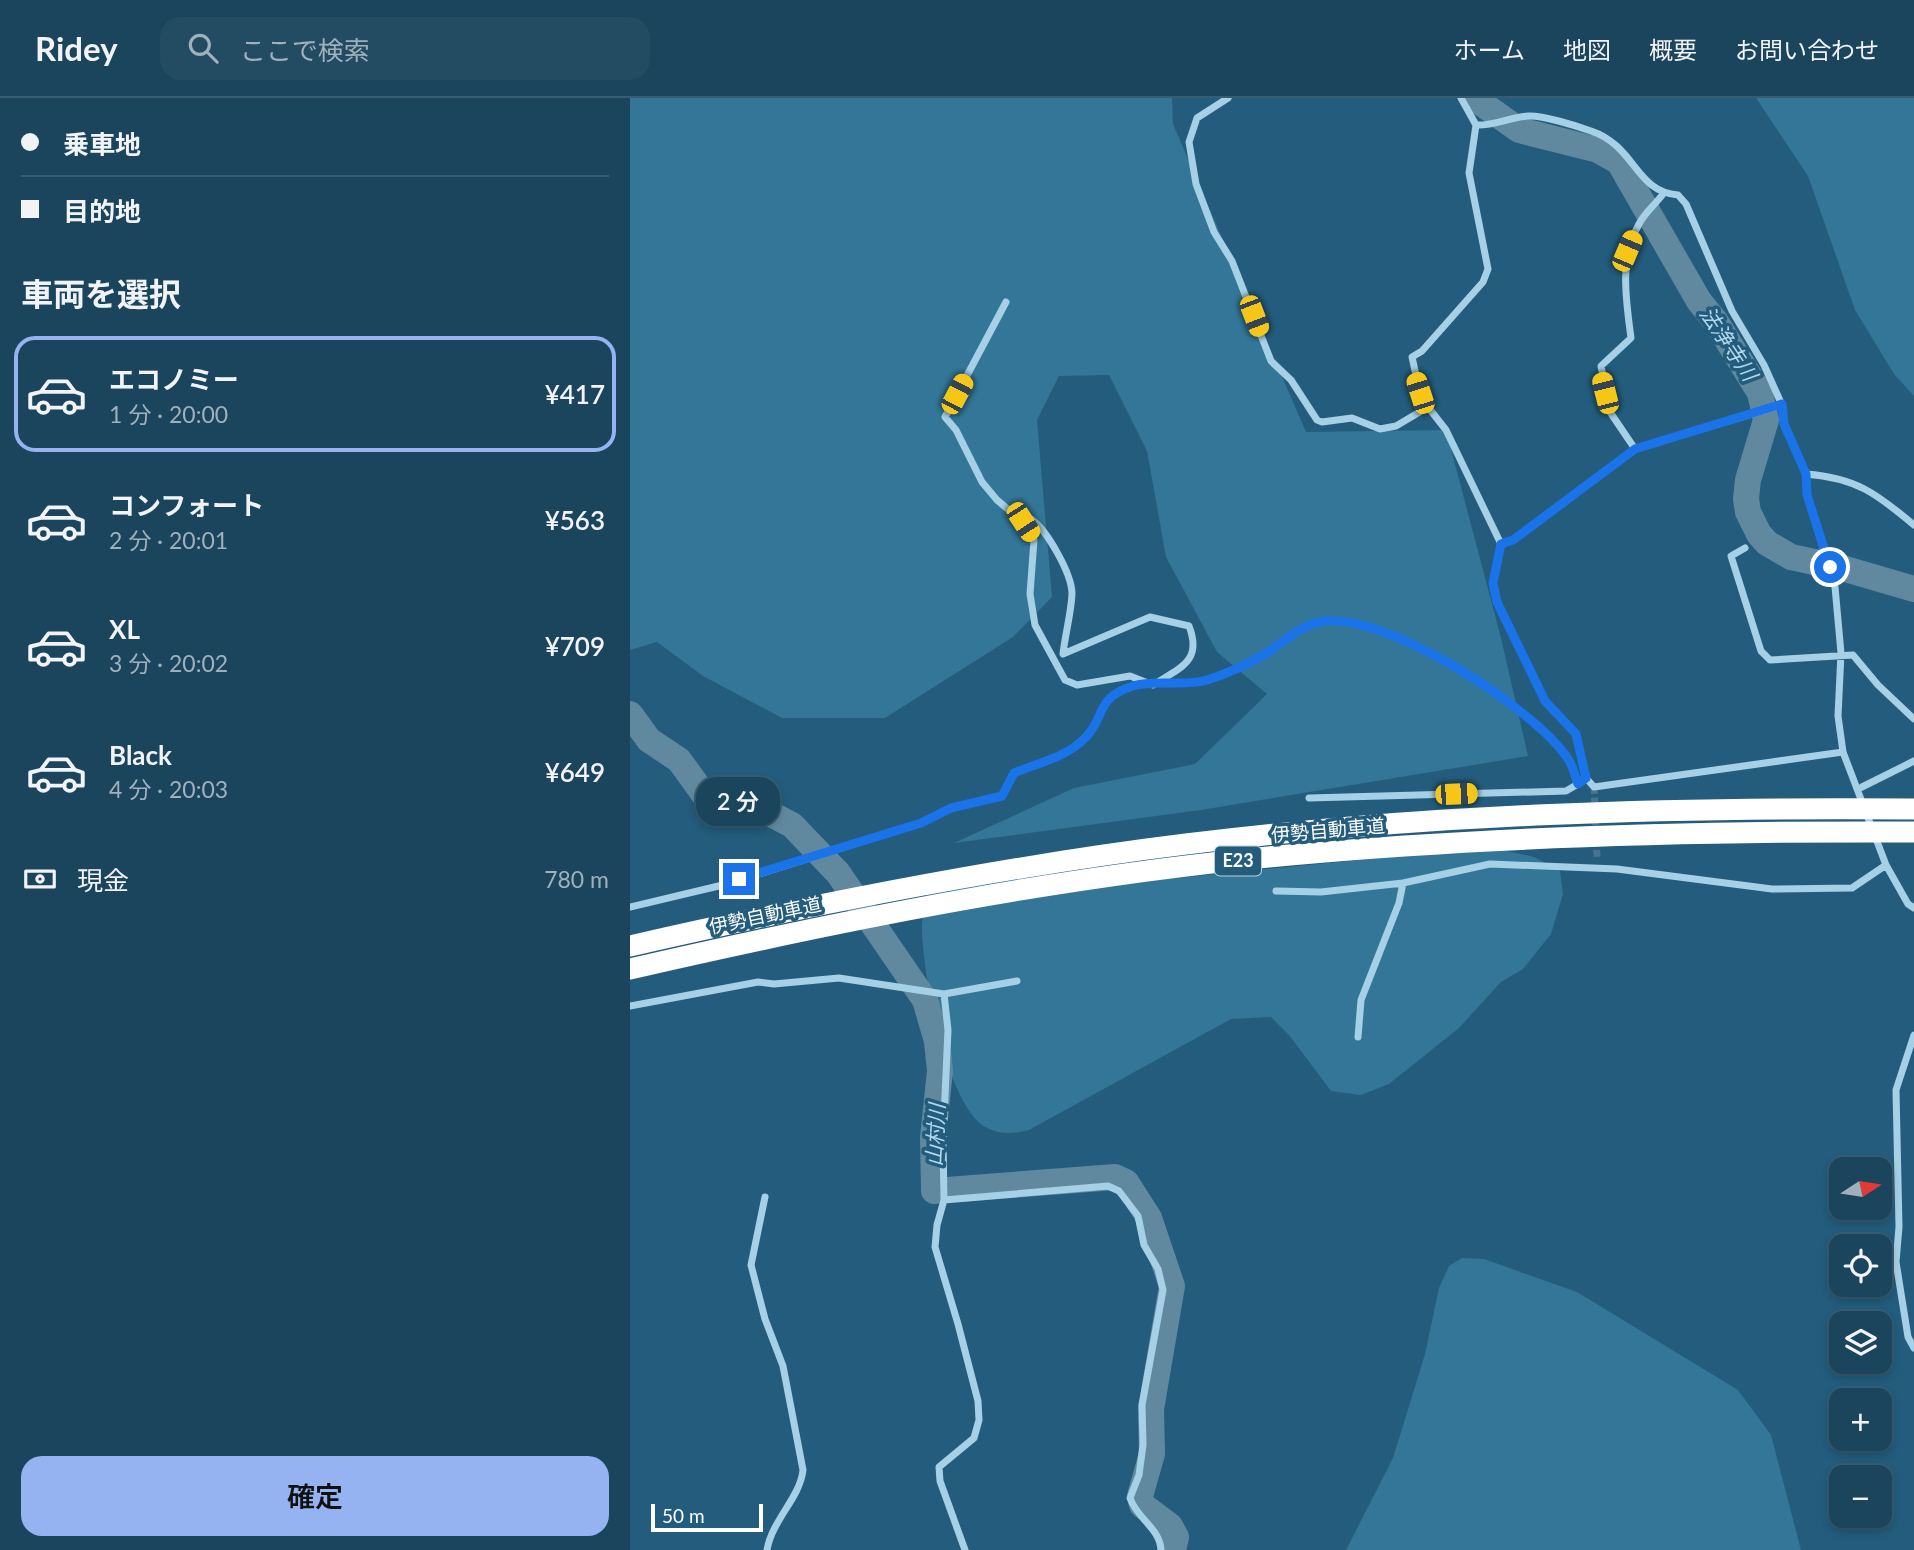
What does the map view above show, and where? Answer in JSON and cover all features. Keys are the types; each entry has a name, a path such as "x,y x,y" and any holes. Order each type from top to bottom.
{"highway":[{"name":"伊勢自動車道","path":"630,946 915,885 1188,844 1342,828 1512,817 1914,808"},
{"name":"伊勢自動車道","path":"630,969 796,931 932,905 1065,883 1289,855 1541,839 1914,832"}],"street":[{"path":"1228,98 1196,118 1189,142 1196,184 1213,232 1232,261 1271,361 1290,380 1317,420 1322,422 1352,418 1380,429 1396,426 1428,407"},
{"path":"1461,98 1476,125 1469,173 1488,269 1483,282 1422,351 1412,357 1420,393 1446,430 1501,544 1493,583 1497,602 1545,701 1576,734 1586,778 1594,787 1843,752"},
{"path":"1476,125 1530,116 1592,131 1620,146 1648,184 1662,194 1678,195 1686,204 1713,263 1718,284 1764,365 1782,404 1784,424 1806,474 1807,495 1835,587 1841,653 1838,716 1843,752 1886,865 1908,904 1914,908"},
{"path":"1635,449 1610,412 1601,366 1631,338 1625,292 1627,251 1640,221 1662,194"},
{"path":"1006,302 945,417 956,429 982,482 997,500 1023,522 1034,540 1030,594 1035,625 1065,680 1077,685 1130,676 1153,685"},
{"path":"1501,544 1513,540 1581,492 1635,449 1782,404"},
{"path":"1806,474 1849,480 1881,499 1914,524"},
{"path":"1023,522 1031,519 1040,525 1053,545 1072,592 1063,654"},
{"path":"1745,548 1731,556 1761,650 1770,660 1853,654 1878,685 1914,719"},
{"path":"1054,659 1150,617 1189,626 1194,639 1194,653 1187,663 1153,685"},
{"path":"630,907 727,884 921,823 951,808 1002,796 1014,773 1071,750 1087,737 1105,701 1134,685 1207,680 1264,654 1300,630 1321,621 1353,622 1396,635 1472,674 1545,733 1569,760 1578,784"},
{"path":"1862,787 1914,761"},
{"path":"1308,798 1566,791 1586,778"},
{"path":"1597,857 1600,868"},
{"path":"1276,891 1321,892 1403,883 1490,863 1600,868 1772,889 1852,888 1886,865"},
{"path":"1358,1037 1361,1000 1399,903 1403,883"},
{"path":"630,1006 758,982 774,984 839,978 944,994 1017,981"},
{"path":"944,994 948,1030 943,1140 944,1200 937,1225 935,1247 978,1401 979,1420 974,1438 939,1467 940,1481 965,1550"},
{"path":"1914,1035 1896,1090 1899,1227 1896,1262 1908,1336 1914,1348"},
{"path":"944,1200 1108,1186 1119,1191 1138,1216 1144,1245 1158,1269 1163,1290 1142,1405 1143,1444 1139,1475 1130,1498 1135,1513 1159,1536 1161,1550"},
{"path":"765,1197 751,1265 765,1320 783,1366 803,1470 802,1481 782,1512 767,1550"}],"shaded area":[{"path":"630,98 1172,98 1173,124 1306,432 1446,430 1501,638 1528,756 1201,810 954,843 1074,788 1195,764 1267,694 1217,652 1166,557 1147,451 1109,375 1059,376 1037,420 1052,597 1013,637 885,718 782,718 703,676 657,642 630,650"},
{"path":"1756,98 1914,98 1914,396 1894,374 1855,310 1808,176"},
{"path":"1490,847 1534,857 1560,871 1563,894 1551,934 1523,969 1501,982 1459,1028 1389,1084 1361,1095 1331,1091 1289,1035 1271,1017 1231,1019 1029,1130 1008,1133 987,1128 973,1116 960,1095 940,1037 923,948 922,923 928,886 943,876 1145,881"},
{"path":"1462,1258 1484,1259 1577,1292 1738,1390 1771,1435 1801,1550 1346,1550 1393,1458 1425,1354 1439,1288 1449,1266"}],"waterway":[{"name":"法浄寺川","path":"1474,98 1519,130 1598,150 1619,162 1699,301 1716,322 1760,393 1766,420 1748,480 1746,499 1748,512 1759,534 1767,543 1791,557 1842,568 1914,589"},
{"name":"山村川","path":"630,714 649,740 679,760 705,796 721,810 733,815 769,813 792,825 838,873 925,1000 937,1041 940,1071 933,1137 934,1191 1115,1177 1126,1182 1149,1218 1172,1286 1151,1409 1152,1454 1140,1496 1142,1505 1170,1526 1176,1537 1173,1550"}],"tunnel":[{"path":"1594,787 1597,857"}],"route":[{"path":"739,879 921,823 951,808 1002,796 1014,773 1071,750 1087,737 1105,701 1134,685 1180,684 1207,680 1264,654 1300,630 1321,621 1353,622 1396,635 1434,657 1472,674 1545,733 1569,760 1578,784 1586,778 1576,734 1545,701 1497,602 1493,583 1496,553 1501,544 1513,540 1581,492 1635,449 1701,427 1737,419 1782,404 1784,424 1806,474 1807,495 1830,567"}]}
